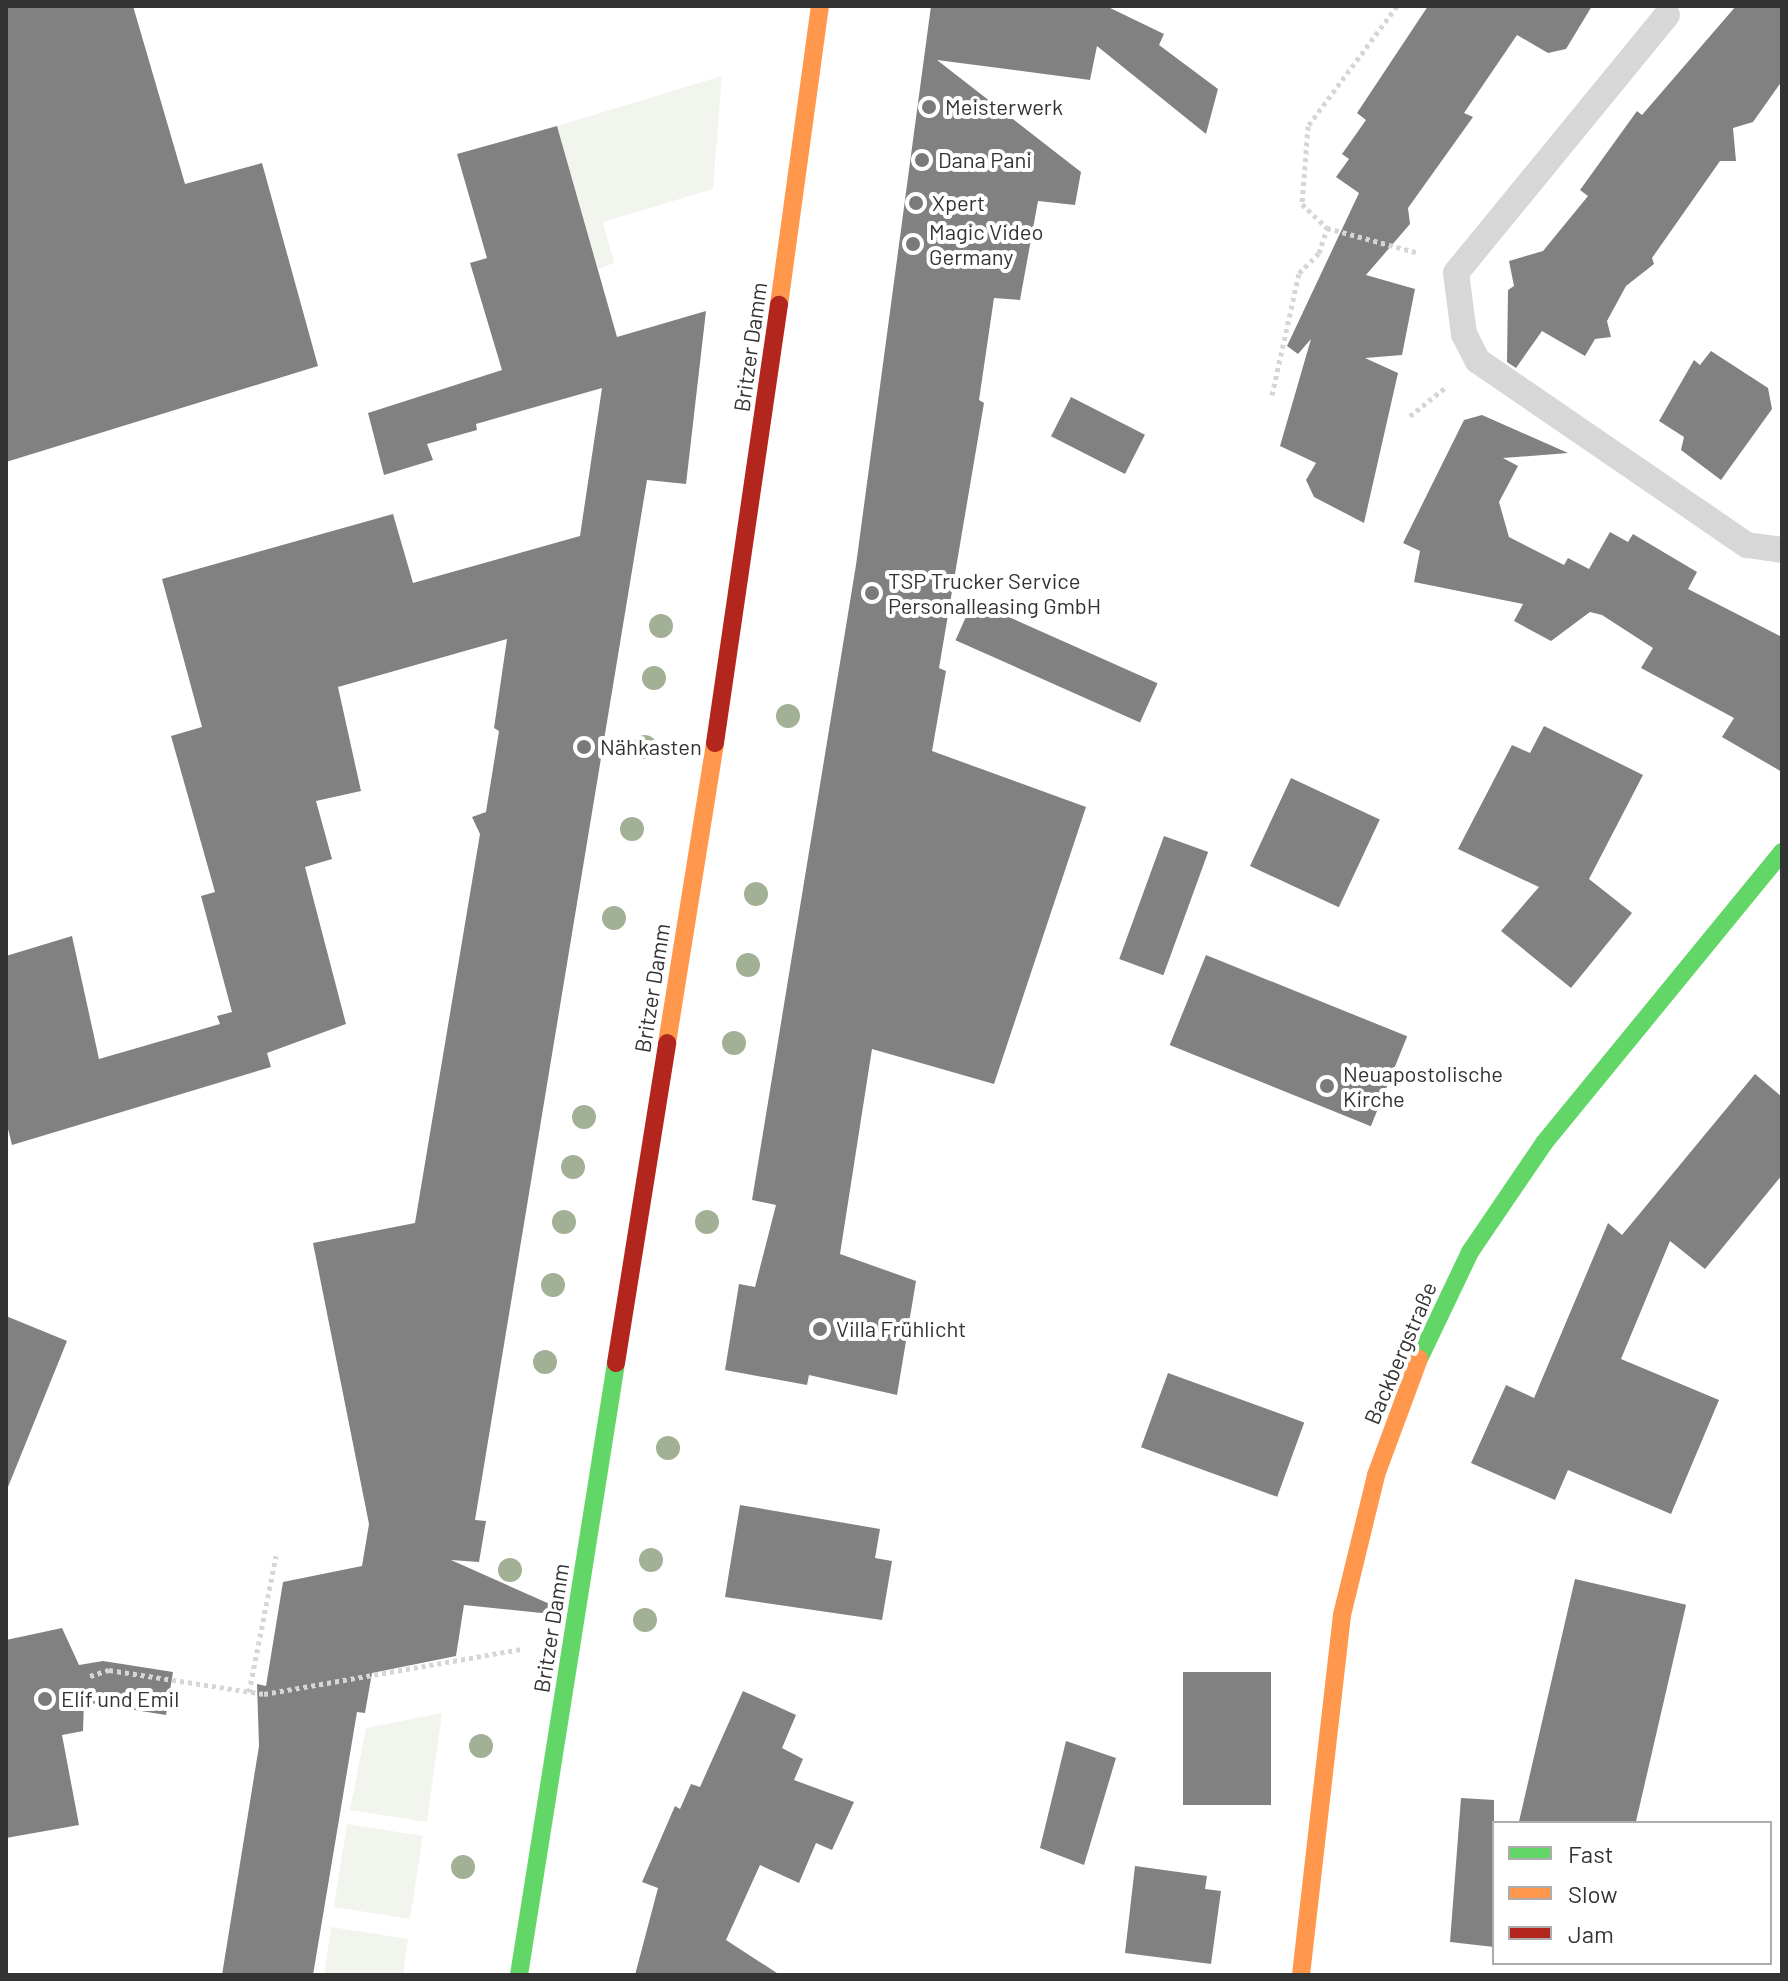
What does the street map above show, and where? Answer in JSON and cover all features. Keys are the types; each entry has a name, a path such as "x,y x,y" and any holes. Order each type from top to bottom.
{"main road":[{"name":"Britzer Damm","path":"519,1975 749,526 820,6"},
{"name":"Backbergstraße","path":"1301,1975 1342,1615 1376,1475 1419,1358 1470,1252 1544,1143 1782,852"}],"lane":[{"path":"1667,15 1456,273 1464,334 1478,361 1747,545 1782,550"}],"path":[{"path":"1397,6 1308,126 1302,204 1327,228 1410,248 1456,273"},
{"path":"1272,395 1299,273 1319,253 1327,228"},
{"path":"249,1692 276,1556"},
{"path":"90,1676 109,1670 264,1694 573,1641"}],"shaded area":[{"path":"722,76 713,189 603,222 614,263 598,269 557,126"},
{"path":"442,1713 427,1822 350,1810 366,1728"},
{"path":"347,1824 423,1836 410,1919 334,1907"},
{"path":"331,1927 408,1939 403,1975 324,1975"}],"building":[{"path":"6,6 133,6 185,184 262,163 318,366 6,462"},
{"path":"931,6 1106,6 1164,34 1159,45 1218,89 1206,134 1097,46 1090,80 937,60 1081,172 1075,205 1038,201 1020,300 994,298 979,400 984,403 939,668 946,671 932,751 1086,807 994,1084 872,1049 840,1254 916,1281 897,1395 809,1375 807,1385 725,1370 739,1284 755,1287 776,1205 752,1200 856,565"},
{"path":"1428,6 1592,6 1566,49 1548,53 1517,35 1464,113 1473,117 1408,208 1410,224 1366,275 1415,289 1402,355 1365,358 1398,373 1364,523 1314,497 1306,480 1316,463 1280,446 1311,339 1298,354 1287,346 1359,193 1336,177 1349,159 1342,154 1366,120 1357,113"},
{"path":"1736,6 1782,6 1782,81 1753,122 1733,128 1736,161 1720,161 1652,258 1654,264 1626,286 1607,321 1611,337 1595,339 1585,356 1542,331 1516,368 1507,362 1508,290 1514,286 1509,261 1543,251 1588,196 1580,190 1637,111 1642,115"},
{"path":"557,126 617,337 706,311 686,484 647,480 475,1520 486,1521 479,1562 451,1560 552,1605 551,1614 464,1605 456,1656 372,1673 365,1713 357,1712 313,1975 222,1975 259,1746 257,1684 266,1686 283,1582 362,1566 369,1524 313,1243 415,1223 480,834 472,817 486,812 499,731 494,728 507,639 338,687 361,791 316,801 332,859 305,867 346,1024 267,1053 271,1067 12,1145 6,1121 6,956 72,936 99,1059 220,1024 217,1016 232,1012 201,896 215,892 171,736 202,727 162,579 393,514 413,583 580,536 602,388 476,424 477,430 427,444 433,460 384,475 368,413 502,370 470,263 487,258 457,154"},
{"path":"1711,351 1768,388 1772,409 1721,480 1681,450 1684,437 1659,421 1694,360 1700,365"},
{"path":"1071,397 1145,435 1125,474 1051,436"},
{"path":"1482,415 1568,453 1503,458 1518,466 1499,502 1509,537 1564,565 1568,558 1589,569 1610,532 1628,542 1633,534 1697,572 1688,589 1782,637 1782,772 1722,737 1734,718 1641,668 1653,648 1602,615 1590,612 1551,641 1514,621 1523,604 1414,582 1420,551 1403,543 1464,420"},
{"path":"973,601 1158,683 1140,722 956,640"},
{"path":"1544,726 1643,775 1589,879 1632,913 1571,988 1501,931 1539,887 1458,849 1512,745 1530,753"},
{"path":"1291,778 1380,819 1339,907 1250,866"},
{"path":"1164,836 1208,852 1163,975 1119,959"},
{"name":"Neuapostolische Kirche","path":"1206,955 1407,1036 1371,1126 1170,1045"},
{"path":"1755,1074 1782,1097 1782,1175 1705,1269 1670,1241 1621,1359 1719,1400 1671,1514 1568,1470 1555,1500 1471,1463 1506,1385 1534,1398 1608,1223 1622,1235"},
{"path":"6,1316 67,1341 8,1487 6,1487"},
{"path":"1168,1373 1304,1423 1277,1497 1141,1447"},
{"path":"740,1505 880,1529 875,1558 892,1561 882,1620 725,1597"},
{"path":"1575,1579 1686,1605 1636,1821 1519,1821"},
{"path":"62,1628 79,1665 103,1661 173,1672 166,1715 84,1702 83,1731 62,1735 79,1825 6,1838 6,1640"},
{"path":"1183,1672 1271,1672 1271,1805 1183,1805"},
{"path":"743,1691 796,1715 782,1748 803,1759 794,1780 854,1802 832,1850 816,1843 799,1883 760,1865 726,1940 780,1975 635,1975 658,1888 642,1882 675,1806 680,1809 691,1784 700,1787"},
{"path":"1066,1741 1116,1758 1084,1865 1040,1848"},
{"path":"1461,1798 1494,1800 1492,1947 1450,1942"},
{"path":"1135,1866 1207,1876 1205,1889 1221,1891 1211,1964 1125,1953"}],"traffic: fast":[{"path":"1419,1359 1470,1252 1544,1143 1782,852"},
{"path":"519,1975 616,1363"}],"traffic: slow":[{"path":"779,305 820,6"},
{"path":"667,1043 715,743"},
{"path":"1301,1975 1342,1615 1376,1475 1419,1359"}],"traffic: jam":[{"path":"715,743 779,305"},
{"path":"616,1363 667,1043"}],"place":[{"name":"Meisterwerk","path":"929,107"},
{"name":"Dana Pani","path":"922,160"},
{"name":"Xpert","path":"916,203"},
{"name":"Magic Video Germany","path":"913,244"},
{"name":"TSP Trucker Service Personalleasing GmbH","path":"872,593"},
{"name":"Nähkasten","path":"584,747"},
{"name":"Neuapostolische Kirche","path":"1327,1086"},
{"name":"Villa Frühlicht","path":"820,1329"},
{"name":"Elif und Emil","path":"45,1699"}]}
